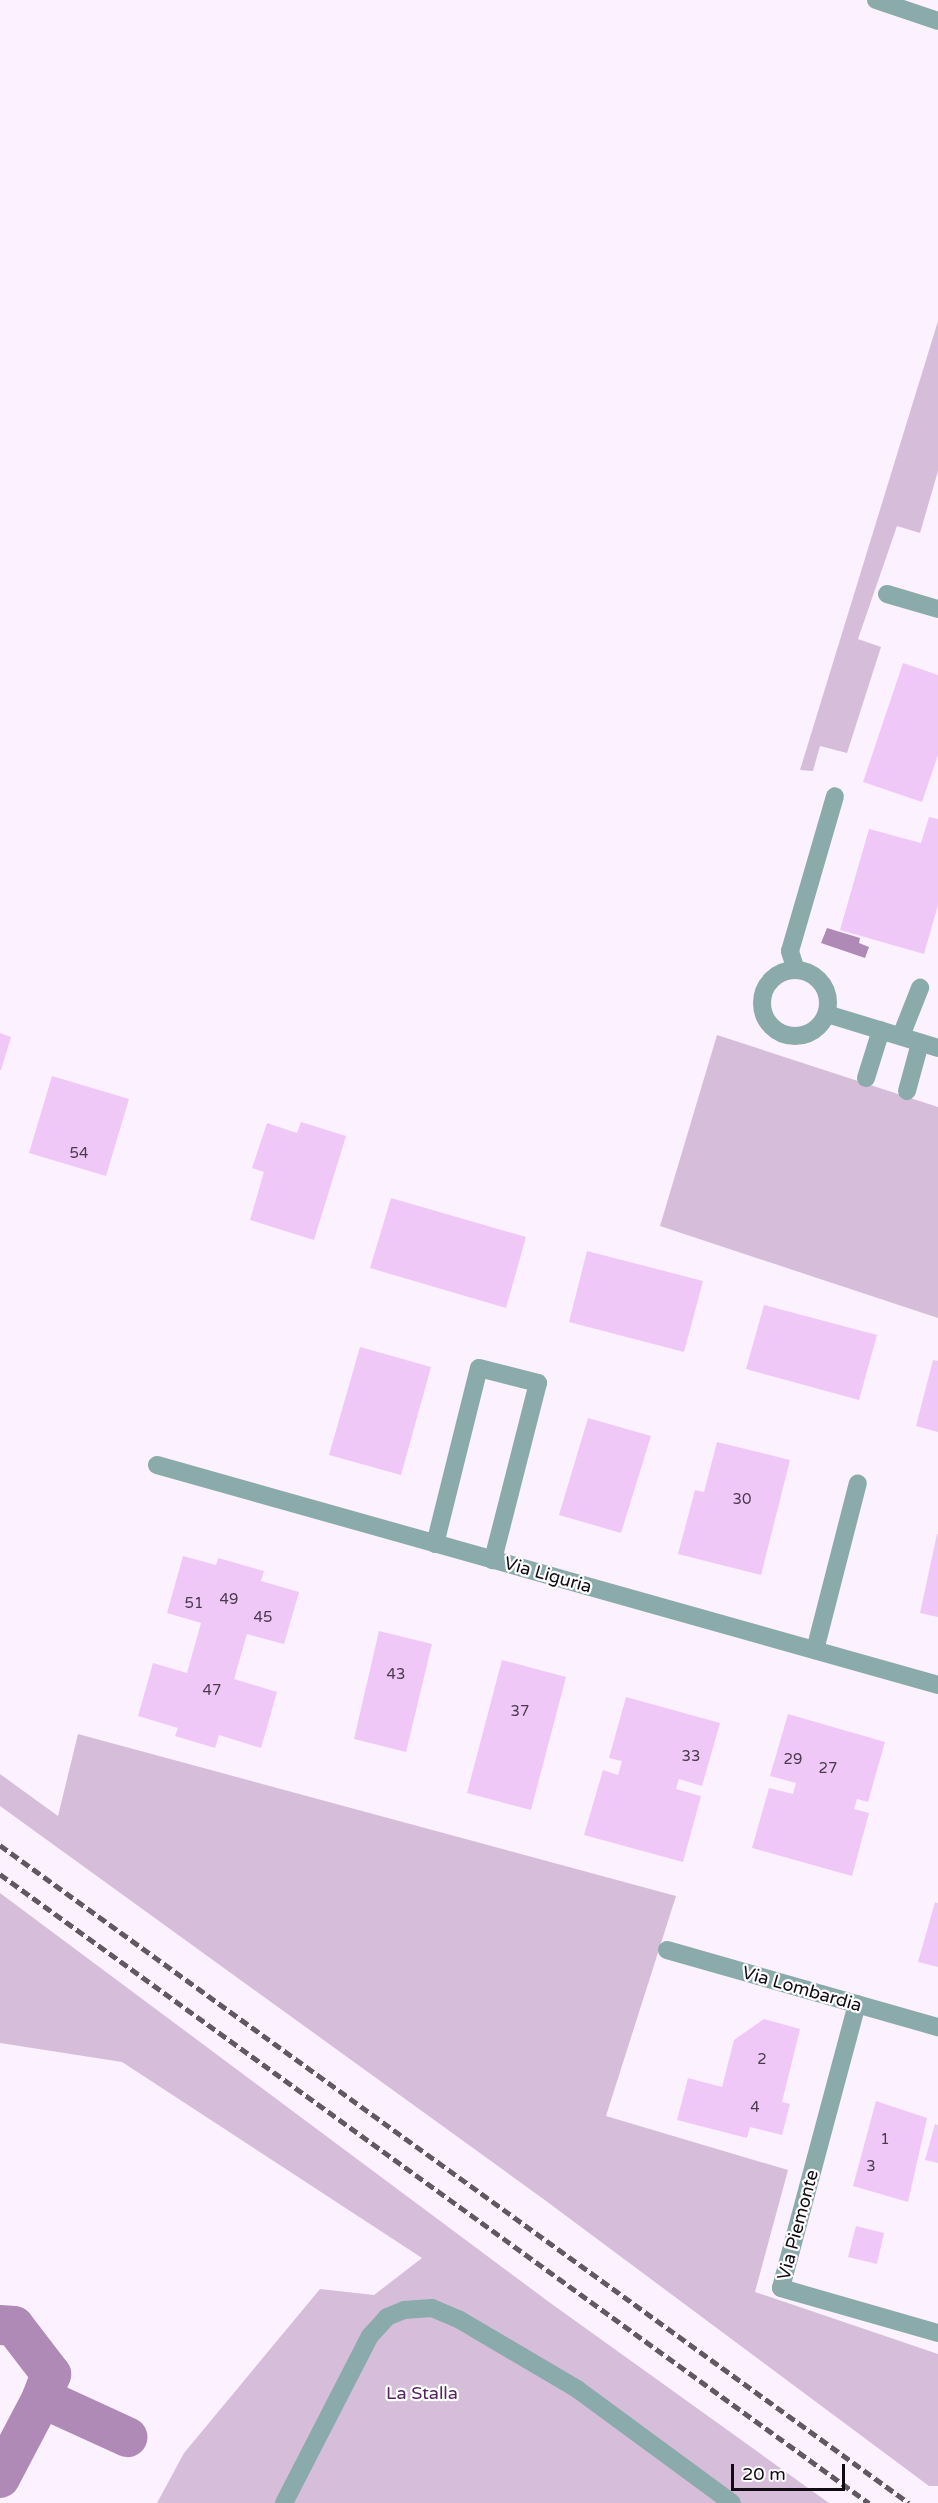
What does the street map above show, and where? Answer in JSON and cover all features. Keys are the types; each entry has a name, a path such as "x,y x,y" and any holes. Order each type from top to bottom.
{"street":[{"path":"876,0 938,21"},
{"path":"887,594 938,609"},
{"path":"796,970 790,951 836,796"},
{"path":"796,970 816,977 823,985 828,1004 827,1014 815,1030 806,1034 786,1035 770,1024 762,1005 768,984 786,972 796,970"},
{"path":"901,1036 920,988"},
{"path":"827,1014 933,1046 907,1091"},
{"path":"866,1078 881,1030"},
{"path":"435,1544 478,1368 538,1383 493,1560"},
{"name":"Via Liguria","path":"157,1465 938,1685"},
{"path":"814,1650 858,1484"},
{"name":"Via Lombardia","path":"667,1950 938,2027"},
{"name":"Via Piemonte","path":"857,2004 781,2288 938,2333"},
{"path":"284,2503 370,2336 387,2317 404,2310 432,2308 460,2320 577,2389 732,2503"}],"green space":[{"path":"938,321 938,471 920,533 897,526 858,639 881,647 847,753 820,746 813,771 800,770"},
{"path":"717,1035 938,1107 938,1318 660,1226"},
{"path":"78,1734 676,1896 606,2116 788,2170 755,2292 938,2354 938,2486 929,2486 542,2198 0,1806 0,1774 58,1816"},
{"name":"La Stalla","path":"0,1893 549,2302 829,2503 157,2503 184,2453 320,2289 374,2295 422,2258 122,2062 0,2043"}],"shaded area":[{"path":"827,928 860,938 859,943 869,947 865,958 821,943"}],"building":[{"path":"903,663 938,675 938,755 922,802 863,782"},
{"path":"929,817 938,819 938,905 924,954 840,930 869,829 921,843"},
{"path":"0,1033 11,1037 1,1070 0,1070"},
{"path":"52,1076 129,1099 106,1176 29,1153"},
{"path":"301,1122 346,1136 314,1240 250,1220 264,1172 252,1168 267,1123 297,1133"},
{"path":"391,1198 526,1237 506,1308 370,1268"},
{"path":"587,1251 703,1281 684,1352 569,1322"},
{"path":"764,1305 877,1335 859,1400 746,1369"},
{"path":"360,1347 431,1367 401,1475 329,1455"},
{"path":"933,1360 938,1361 938,1432 916,1426"},
{"path":"588,1418 651,1436 621,1533 559,1515"},
{"path":"717,1442 790,1460 761,1575 678,1554 695,1490 704,1492"},
{"path":"938,1534 938,1617 920,1613"},
{"path":"183,1556 216,1565 218,1558 264,1571 261,1581 299,1592 284,1644 247,1634 234,1679 277,1692 261,1748 219,1735 215,1748 175,1736 178,1728 138,1716 153,1663 187,1673 201,1623 167,1613"},
{"path":"379,1631 432,1644 406,1752 354,1739"},
{"path":"502,1660 566,1677 531,1810 467,1793"},
{"path":"626,1697 720,1723 702,1786 679,1779 676,1789 701,1796 683,1862 584,1835 603,1770 618,1775 622,1761 609,1758"},
{"path":"788,1714 885,1742 868,1802 857,1799 854,1809 869,1813 852,1876 752,1848 769,1788 793,1794 796,1783 770,1776"},
{"path":"935,1902 938,1903 938,1967 918,1962"},
{"path":"764,2019 800,2029 782,2102 790,2104 782,2135 750,2127 747,2138 677,2120 688,2078 722,2087 734,2040"},
{"path":"876,2101 927,2118 908,2202 853,2186"},
{"path":"935,2124 938,2125 938,2163 925,2160"},
{"path":"856,2226 884,2233 877,2264 848,2257"}],"waterway":[{"path":"0,2325 14,2326 51,2374 42,2398 127,2437"},
{"path":"0,2478 42,2398"}],"railway":[{"path":"0,1845 909,2503"},
{"path":"0,1874 869,2503"}]}
